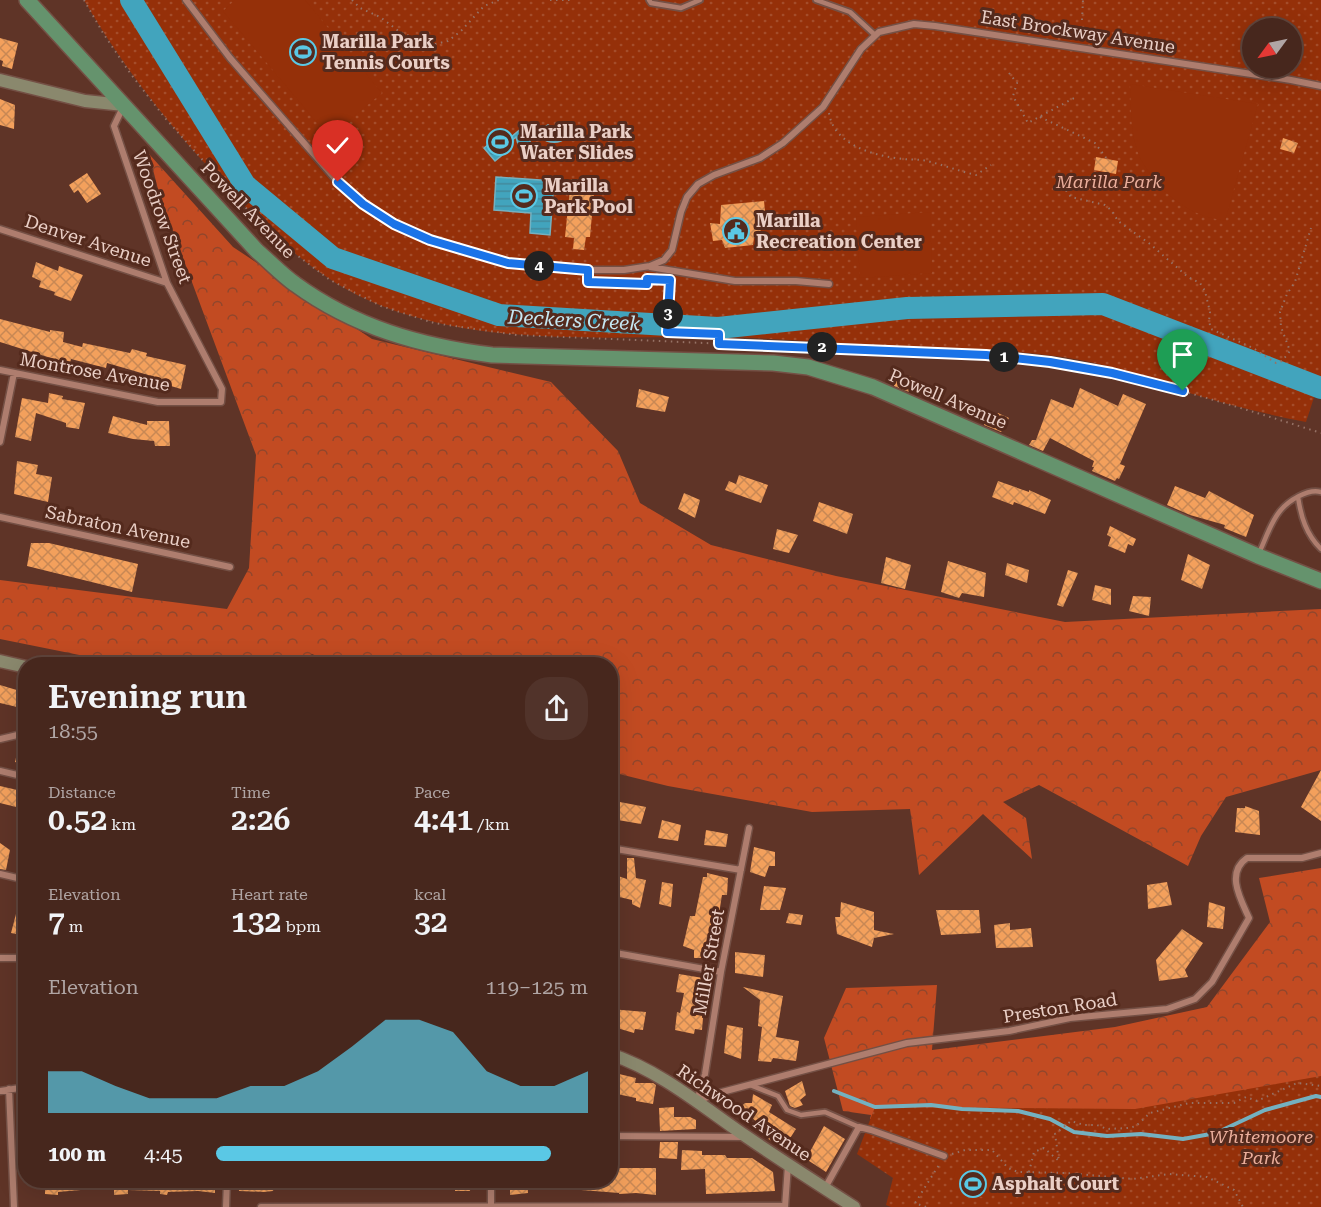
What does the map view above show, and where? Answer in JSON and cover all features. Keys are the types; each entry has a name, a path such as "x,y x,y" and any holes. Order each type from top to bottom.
{"main road":[{"name":"Powell Avenue","path":"27,0 257,251 294,284 332,309 388,334 448,350 492,355 773,363 808,367 873,387 1258,556 1321,581"}],"street":[{"path":"186,0 230,58 338,182 363,204 394,224 462,251 508,263 588,270 650,267 735,281 796,281 829,284"},
{"name":"East Brockway Avenue","path":"875,35 905,25 935,26 1321,86"},
{"path":"650,267 664,260 672,250 681,212 687,197 698,184 714,175 760,158 797,131 827,100 861,49 875,35"},
{"path":"0,80 85,101 124,105"},
{"name":"Woodrow Street","path":"124,105 114,126 167,283 222,389 221,402"},
{"name":"Denver Avenue","path":"0,229 167,283"},
{"name":"Montrose Avenue","path":"0,370 158,402 221,402"},
{"path":"0,442 14,374"},
{"name":"Sabraton Avenue","path":"0,517 230,567"},
{"path":"0,661 18,665"},
{"path":"0,739 18,736"},
{"path":"0,771 18,775"},
{"name":"Miller Street","path":"697,1101 705,1074 721,972 749,828"},
{"path":"618,849 741,870"},
{"name":"Preston Road","path":"697,1101 749,1084 907,1043 1009,1031 1070,1018 1167,1009 1195,999 1212,982 1249,918 1236,890 1240,863 1247,858 1302,858 1321,853"},
{"path":"0,874 18,878"},
{"path":"618,953 721,972"},
{"path":"0,958 18,958"},
{"name":"Richwood Avenue","path":"618,1056 630,1060 697,1101 747,1137 854,1207"},
{"path":"0,1091 18,1087"},
{"path":"9,1089 14,1207"},
{"path":"825,1188 859,1127 944,1156"},
{"path":"618,1136 747,1137"},
{"path":"261,1207 785,1207 788,1164"},
{"path":"226,1207 227,1188"},
{"path":"491,1188 491,1206"}],"lane":[{"path":"649,0 651,3 681,8 700,0"},
{"path":"816,0 850,12 875,35"},
{"path":"1258,556 1280,511 1298,497 1315,490 1321,492"},
{"path":"1298,497 1302,522 1321,549"},
{"path":"749,1084 778,1096 787,1110 801,1115 825,1113 859,1127"}],"path":[{"path":"84,0 130,73 165,118 244,206 286,247 330,280 381,306 434,323 517,335 986,355 1050,362 1112,373 1183,391 1321,433"},
{"path":"352,0 360,8 380,17 400,32 431,45 448,41 461,31 484,6 499,0"},
{"path":"550,0 573,0"},
{"path":"1082,20 1083,0"},
{"path":"1009,73 1017,83 1013,96 1028,123 1076,97"},
{"path":"827,100 830,119 841,135 872,154 924,160 976,175 991,165"},
{"path":"1040,117 1095,143 1107,159"},
{"path":"1055,176 1071,197 1105,205 1118,221 1145,240 1188,277 1200,283 1205,291 1211,328 1253,348 1276,363 1282,361 1290,351 1281,327 1280,312 1295,282 1311,228"},
{"path":"588,270 588,282 647,284 647,279 670,280 667,332 719,334 719,344"},
{"path":"1029,1173 1034,1152 1044,1148 1059,1161 1055,1134 1071,1121 1107,1129 1129,1128 1136,1126 1150,1113 1189,1103 1234,1103 1246,1097 1257,1101 1297,1083 1321,1086"},
{"path":"909,1207 915,1203 944,1156 965,1150 992,1150 1008,1168 1018,1172 1067,1173 1133,1179 1168,1174 1207,1177 1234,1190 1243,1207"},
{"path":"915,1203 926,1207"}],"green space":[{"name":"Marilla Park","path":"84,0 1321,0 1321,376 1306,422 1215,401 1106,366 1054,356 716,337 589,338 505,334 422,319 358,296 294,253 238,200 202,160 147,94 114,48"},
{"name":"Marilla Park Tennis Courts","path":"235,0 305,0 382,93 329,137 223,11"},
{"path":"1130,84 1258,104 1225,221 1202,215 1182,205 1163,189 1148,171 1137,150 1133,134"},
{"path":"149,154 233,247 372,339 551,382 618,451 640,503 711,545 836,576 1065,622 1321,609 1321,770 1226,797 1201,836 1188,866 1039,785 1003,802 1026,818 1032,859 983,814 919,875 910,809 812,812 668,786 618,774 618,657 319,657 312,654 309,657 89,657 0,639 0,580 227,609 249,568 256,455 159,193"},
{"path":"930,212 932,273 860,278 856,217"},
{"path":"1321,868 1321,1207 870,1119 871,1115 843,1111 824,1038 846,988 937,985 932,1050 1115,1027 1207,1007 1270,922 1259,878"},
{"name":"Whitemoore Park","path":"1321,1076 1321,1207 891,1207 886,1205 893,1178 857,1154 875,1107 1135,1109"},
{"name":"Asphalt Court","path":"956,1168 996,1178 990,1199 951,1189"}],"water":[{"name":"Marilla Park Water Slides","path":"527,124 542,134 543,128 548,125 563,135 561,141 548,141 528,129 525,131 531,135 528,147 522,148 516,137 508,144 511,148 495,161 484,148 500,135 505,142"},
{"name":"Marilla Park Pool","path":"496,177 554,181 550,235 530,233 531,213 494,210"}],"building":[{"path":"0,38 18,43 12,69 2,66"},
{"path":"0,99 15,105 14,129 0,125"},
{"path":"1283,138 1298,143 1294,153 1280,149"},
{"path":"1096,157 1118,161 1116,174 1094,170"},
{"path":"87,173 101,194 87,203 78,190 74,193 69,185"},
{"path":"571,179 595,181 590,237 586,237 584,250 573,249 574,238 565,237"},
{"name":"Marilla Recreation Center","path":"764,201 765,211 757,212 762,239 754,238 753,245 725,248 722,240 713,241 710,223 720,224 721,205"},
{"path":"36,262 58,271 59,266 83,275 71,301 54,295 55,292 39,287 41,281 32,277"},
{"path":"0,319 50,332 50,330 64,332 63,342 82,347 83,343 130,353 132,349 147,353 146,356 186,365 181,389 154,381 155,377 107,363 106,368 71,359 70,364 0,342"},
{"path":"909,376 916,380 909,392 894,386 896,378 904,382"},
{"path":"1080,388 1118,406 1123,394 1146,404 1120,464 1125,466 1119,479 1115,481 1092,471 1094,461 1050,438 1043,451 1029,445 1032,440 1036,440 1051,399 1073,408"},
{"path":"639,389 669,397 665,412 636,407"},
{"path":"49,393 63,396 62,399 85,403 79,429 66,427 66,423 36,413 31,441 15,437 22,398 48,403"},
{"path":"998,413 1009,418 1001,432 984,425 990,414 995,418"},
{"path":"113,416 147,425 147,421 169,421 170,446 155,446 154,441 108,433"},
{"path":"17,461 38,465 36,474 52,477 48,502 14,494"},
{"path":"739,475 768,485 761,503 725,490 729,481 736,484"},
{"path":"998,481 1029,492 1029,490 1051,500 1045,514 1014,502 1013,505 992,497"},
{"path":"1175,486 1205,498 1209,491 1254,515 1246,537 1224,528 1225,525 1190,515 1167,505"},
{"path":"684,493 700,500 695,518 678,509"},
{"path":"819,502 853,514 847,534 813,521"},
{"path":"1110,526 1136,539 1133,546 1128,544 1125,553 1108,546 1111,537 1107,535"},
{"path":"777,529 798,535 789,553 773,549"},
{"path":"31,543 49,543 138,564 132,592 27,566"},
{"path":"1188,554 1210,565 1202,589 1181,580"},
{"path":"886,557 911,565 905,589 881,583"},
{"path":"948,561 986,573 984,597 962,593 959,598 941,592"},
{"path":"1007,563 1029,570 1027,583 1005,575"},
{"path":"1068,570 1078,573 1063,607 1057,605"},
{"path":"1095,585 1111,589 1111,605 1092,600"},
{"path":"1133,596 1151,597 1149,616 1129,611"},
{"path":"0,685 18,690 17,707 0,703"},
{"path":"1321,770 1321,821 1301,807"},
{"path":"0,786 18,790 18,808 0,803"},
{"path":"620,802 646,807 641,824 618,820"},
{"path":"1245,806 1259,811 1260,835 1235,832 1237,808 1245,808"},
{"path":"662,820 681,825 678,841 658,838"},
{"path":"706,830 728,834 726,847 704,845"},
{"path":"0,843 10,850 6,870 0,869"},
{"path":"754,847 775,852 775,866 769,866 765,877 750,872"},
{"path":"627,858 634,858 636,878 646,880 640,908 632,904 632,900 618,897 618,876 627,879"},
{"path":"707,873 728,878 727,895 722,895 715,930 711,930 708,958 694,958 694,950 683,946 690,916 695,916 703,877 707,877"},
{"path":"662,882 673,884 671,907 659,904"},
{"path":"1167,882 1172,905 1148,909 1147,885"},
{"path":"764,886 786,888 780,910 760,910"},
{"path":"841,902 874,912 874,930 894,934 874,938 872,947 837,934 835,917 840,917"},
{"path":"1209,902 1225,907 1223,929 1207,927"},
{"path":"18,906 18,934 11,933"},
{"path":"936,910 979,910 981,933 941,935"},
{"path":"789,913 803,915 801,925 786,923"},
{"path":"1010,923 1010,930 1031,928 1033,947 996,948 994,925"},
{"path":"1182,929 1203,943 1185,970 1188,977 1159,981 1156,960"},
{"path":"735,952 765,955 763,977 735,973"},
{"path":"679,974 709,979 702,1030 695,1029 694,1034 675,1030 677,1012 680,1013 684,993 676,992"},
{"path":"743,987 783,996 776,1037 799,1041 796,1061 773,1058 771,1062 758,1061 762,1027 758,1026 760,1000"},
{"path":"618,1010 646,1012 643,1030 635,1029 634,1033 618,1028"},
{"path":"727,1025 743,1028 741,1059 724,1053"},
{"path":"619,1074 636,1078 635,1083 653,1083 656,1085 653,1104 618,1094"},
{"path":"802,1081 806,1095 800,1100 803,1105 795,1108 790,1106 785,1091"},
{"path":"753,1094 772,1105 769,1112 796,1129 783,1149 760,1133 761,1125 739,1108 745,1103 752,1103"},
{"path":"674,1107 674,1117 690,1117 696,1120 696,1129 660,1131 659,1108"},
{"path":"824,1126 845,1139 826,1172 806,1159"},
{"path":"660,1142 678,1142 677,1159 659,1158"},
{"path":"682,1150 702,1151 702,1155 725,1155 727,1158 752,1158 773,1172 775,1191 706,1194 705,1169 681,1170"},
{"path":"618,1168 656,1168 656,1195 556,1188 618,1188"},
{"path":"42,1188 215,1188 215,1193 168,1192 167,1195 160,1194 160,1191 128,1190 128,1194 114,1195 114,1190 92,1189 58,1192 58,1195 45,1194 45,1190"},
{"path":"239,1188 274,1188 273,1191 264,1192 239,1191"},
{"path":"304,1188 318,1188 318,1190 304,1190"},
{"path":"372,1188 438,1188 438,1189 372,1190"},
{"path":"455,1188 470,1188 470,1191 455,1191"},
{"path":"510,1188 528,1188 528,1193 510,1195"}],"waterway":[{"name":"Deckers Creek","path":"131,0 245,185 333,258 499,315 718,328 907,308 1103,304 1321,388"},
{"path":"834,1091 875,1107 931,1105 962,1109 1018,1111 1050,1119 1074,1132 1107,1136 1141,1134 1183,1139 1216,1133 1265,1110 1316,1096 1321,1097"}],"place":[{"name":"Marilla Park Tennis Courts","path":"303,52"},
{"name":"Marilla Park Water Slides","path":"500,142"},
{"name":"Marilla Park Pool","path":"524,196"},
{"name":"Marilla Recreation Center","path":"736,231"},
{"name":"Asphalt Court","path":"973,1184"}],"route":[{"path":"338,182 363,204 394,224 462,251 508,263 588,270 588,282 647,284 647,279 670,280 667,332 719,334 719,344 986,355 1050,362 1112,373 1183,391"}]}
